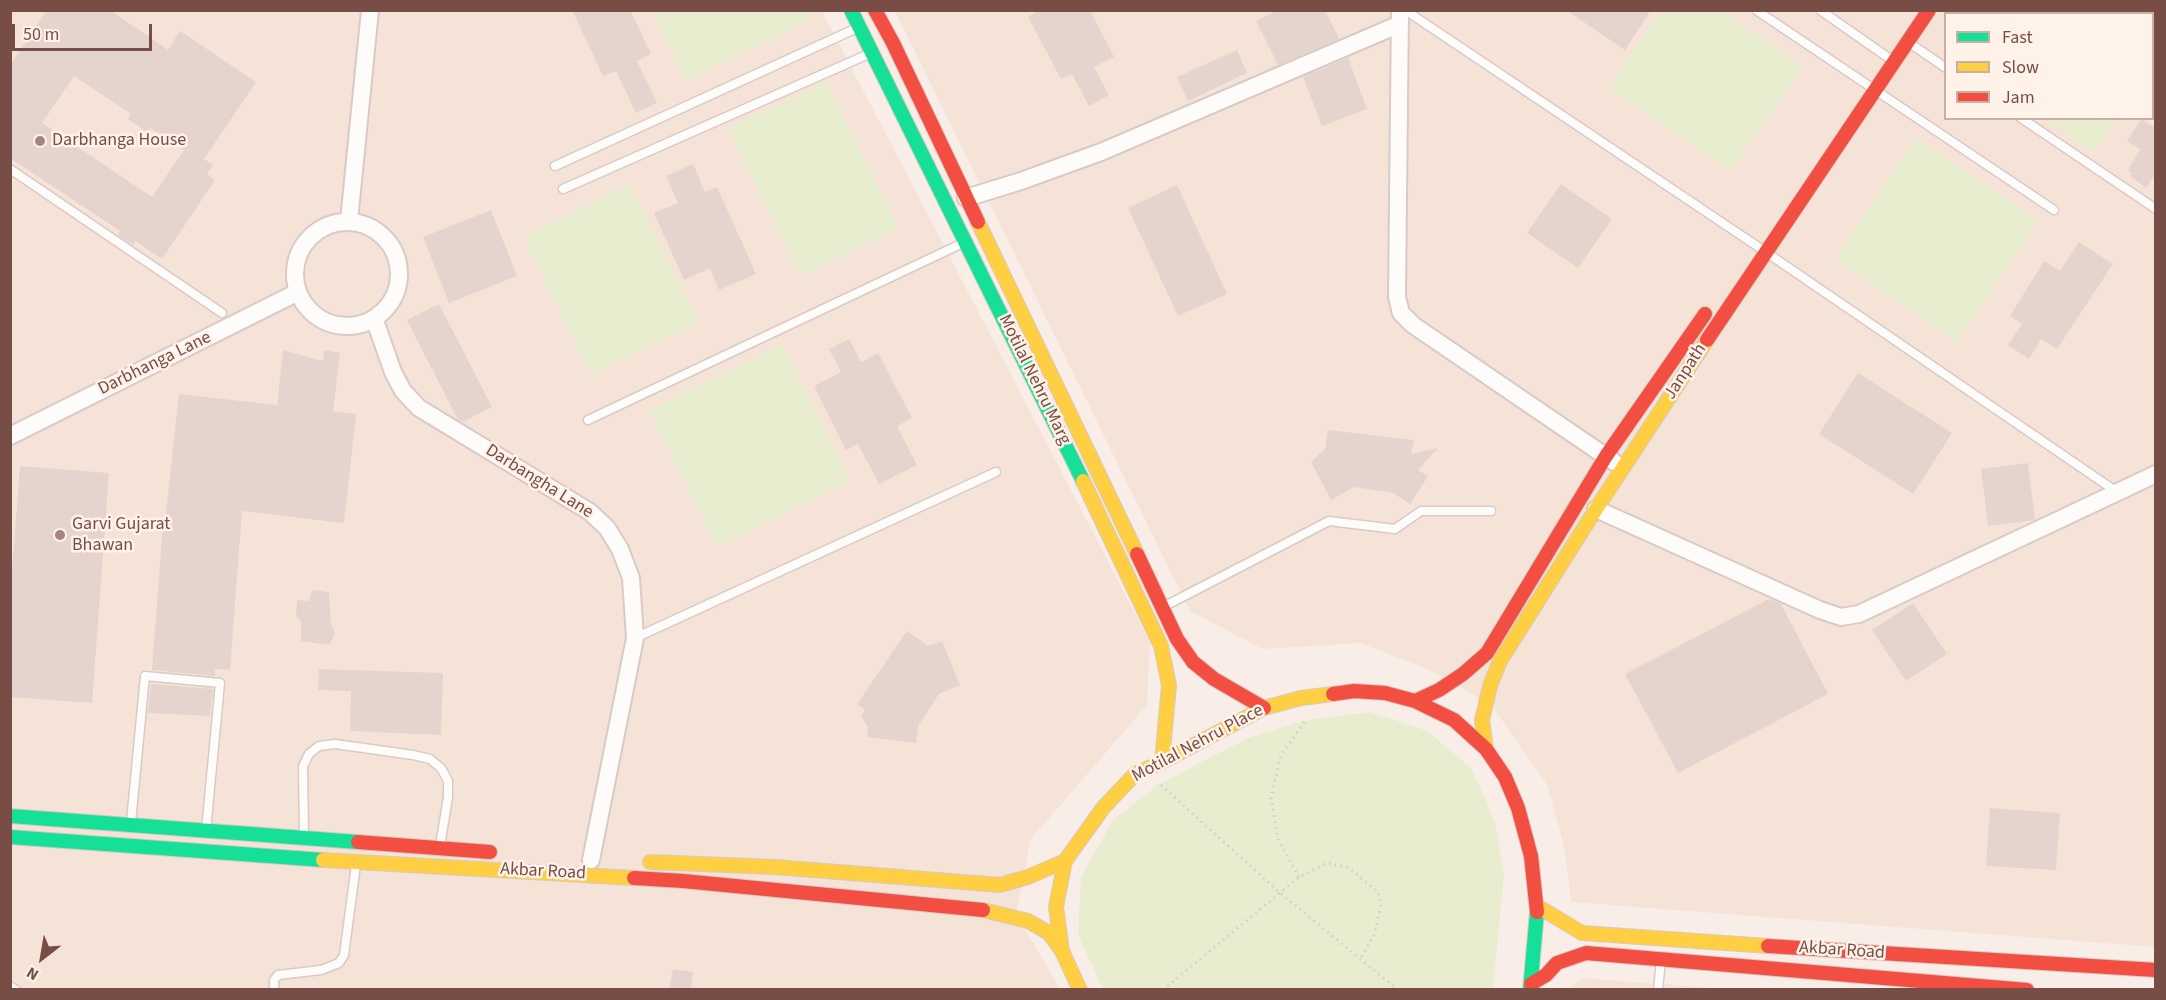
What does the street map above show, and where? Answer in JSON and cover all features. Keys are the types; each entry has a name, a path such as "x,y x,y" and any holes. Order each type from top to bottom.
{"main road":[{"name":"Motilal Nehru Marg","path":"851,10 859,28 882,48 966,198 1177,639 1193,662 1214,679 1264,708"},
{"name":"Janpath","path":"1486,749 1482,720 1490,686 1500,661 1623,468 1756,246 1871,88 1914,10"},
{"name":"Janpath","path":"1889,59 1908,42 1929,10"},
{"name":"Motilal Nehru Marg","path":"877,14 882,48 966,241 1161,646 1169,685 1162,762"},
{"name":"Janpath","path":"1786,197 1871,88"},
{"name":"Janpath","path":"1415,701 1439,690 1463,674 1487,653 1606,456 1713,302"},
{"name":"Motilal Nehru Place","path":"1080,990 1062,951 1056,907 1065,861 1103,808 1135,774 1264,708 1301,698 1354,692 1385,693 1415,701 1454,720 1486,749 1505,777 1518,808 1531,856 1537,906 1531,987"},
{"name":"Akbar Road","path":"10,816 498,853"},
{"name":"Akbar Road","path":"10,837 356,862 683,880 996,912 1035,925 1048,933 1062,951"},
{"path":"637,862 775,867 1000,885 1028,877 1065,861"},
{"name":"Akbar Road","path":"1537,906 1582,933 1605,936 2156,970"},
{"name":"Akbar Road","path":"1531,987 1557,963 1586,953 2027,990"}],"street":[{"path":"349,221 370,10"},
{"path":"966,198 1101,153 1402,15 1397,297 1401,313 1413,325 1623,468"},
{"path":"349,221 368,226 385,238 396,255 400,275 395,295 384,312 366,322 346,326 326,321 309,309 298,292 295,272 299,252 311,236 328,225 349,221"},
{"name":"Darbhanga Lane","path":"10,436 298,292"},
{"name":"Darbangha Lane","path":"374,318 393,372 403,391 419,408 590,512 607,528 620,549 631,578 635,639 591,860"},
{"path":"1596,509 1820,610 1841,617 1859,614 2156,474"}],"lane":[{"path":"1756,10 2054,210"},
{"path":"1820,10 1889,59"},
{"path":"555,166 859,28 877,14"},
{"path":"1402,15 1756,246 2116,492"},
{"path":"1908,42 1944,67"},
{"path":"563,189 882,48"},
{"path":"2024,120 2156,210"},
{"path":"10,169 222,313"},
{"path":"588,420 983,233"},
{"path":"635,639 996,472"},
{"path":"1163,607 1329,522 1395,529 1420,511 1491,511"},
{"path":"131,825 145,676 220,683 206,831"},
{"path":"304,838 303,766 309,754 319,746 334,744 422,757 430,759 441,768 448,781 448,797 440,849"},
{"path":"274,990 274,980 279,975 321,970 339,963 344,955 356,862"},
{"path":"1658,990 1662,960"},
{"path":"10,986 16,990"}],"path":[{"path":"1299,877 1278,839 1271,797 1281,755 1306,720"},
{"path":"1159,784 1279,892 1398,990"},
{"path":"1163,990 1279,892 1299,877 1327,863 1349,868 1378,892 1381,905 1374,935 1360,960"}],"shaded area":[{"path":"10,11 822,11 1150,642 1147,705 1031,839 1016,914 1060,989 11,989"},
{"path":"895,11 2155,11 2155,947 1571,902 1564,846 1547,785 1492,706 1432,671 1360,643 1262,649 1190,611"},
{"path":"1583,978 1727,989 1568,990"}],"green space":[{"path":"2120,10 2123,12 1996,12"},
{"path":"651,11 808,11 812,19 685,81"},
{"path":"1660,11 1721,11 1803,66 1731,171 1608,88"},
{"path":"826,81 899,228 801,276 728,128"},
{"path":"2044,120 2116,120 2093,153"},
{"path":"1916,138 2039,221 1957,342 1835,259"},
{"path":"630,184 699,322 591,375 523,237"},
{"path":"783,344 851,481 717,547 649,410"},
{"path":"1370,712 1427,731 1470,767 1487,802 1496,826 1504,873 1493,989 1103,989 1078,935 1081,877 1113,820 1159,784 1248,738 1306,720"}],"building":[{"name":"Darbhanga House","path":"47,10 110,10 168,50 180,31 256,82 204,159 213,165 207,174 215,180 162,259 135,241 133,245 118,235 120,231 10,158 10,65","holes":["74,76 131,114 128,119 147,132 151,128 184,150 152,197 42,123"]},
{"path":"572,10 630,10 651,54 637,61 657,103 636,113 616,71 603,76"},
{"path":"1039,10 1090,10 1114,57 1094,67 1109,95 1089,106 1072,74 1061,79 1028,17"},
{"path":"1278,10 1325,10 1339,39 1278,65 1256,21"},
{"path":"1566,10 1651,10 1625,50"},
{"path":"1237,50 1247,73 1188,101 1177,77"},
{"path":"1348,58 1367,109 1322,126 1303,77"},
{"path":"2140,120 2154,127 2156,125 2156,173 2146,188 2130,176 2132,173 2128,170 2140,149 2127,141"},
{"path":"693,164 705,192 717,187 756,274 719,290 710,268 684,280 654,213 678,203 666,176"},
{"path":"1561,184 1612,219 1578,268 1527,233"},
{"path":"1177,185 1227,294 1178,316 1128,208"},
{"path":"491,210 517,276 449,303 423,237"},
{"path":"2079,242 2113,264 2057,349 2041,339 2029,359 2008,345 2022,324 2010,316 2044,261 2060,271"},
{"path":"439,304 492,407 463,422 458,420 407,320"},
{"path":"849,339 861,362 878,353 912,418 897,426 917,465 879,484 858,444 846,450 814,386 841,372 829,349"},
{"path":"283,350 323,361 324,350 340,353 333,411 356,414 344,523 242,511 230,670 215,669 215,676 152,670 163,522 165,522 179,394 277,405"},
{"path":"1858,373 1952,433 1913,494 1819,434"},
{"path":"1328,430 1414,440 1411,454 1438,448 1418,470 1428,476 1410,504 1393,493 1354,487 1331,500 1311,462 1325,449"},
{"path":"2028,463 2035,520 1988,526 1981,469"},
{"name":"Garvi Gujarat Bhawan","path":"20,466 109,473 92,703 10,697 10,598"},
{"path":"312,590 329,592 331,623 335,634 329,645 301,641 301,621 296,616 297,600 309,601"},
{"path":"1769,599 1781,604 1828,694 1678,773 1625,674"},
{"path":"1913,603 1947,654 1906,681 1872,630"},
{"path":"907,631 928,646 942,641 960,685 939,694 918,726 916,743 867,737 868,728 861,716 865,710 857,704"},
{"path":"319,669 443,673 441,735 350,731 351,691 318,690"},
{"path":"151,684 213,689 210,716 148,713"},
{"path":"1990,808 2060,813 2056,870 1986,866"},
{"path":"673,969 693,972 691,990 669,990"}],"traffic: fast":[{"path":"851,10 1083,481"},
{"path":"10,816 358,842"},
{"path":"10,837 323,860"},
{"path":"1530,990 1537,912"}],"traffic: slow":[{"path":"978,222 1137,554"},
{"path":"1486,749 1482,720 1490,686 1500,661 1707,340"},
{"path":"1083,481 1161,646 1169,685 1162,762"},
{"path":"1080,990 1062,951 1056,907 1065,861 1103,808 1135,774 1264,708 1301,698 1333,694"},
{"path":"323,860 634,878"},
{"path":"650,862 775,867 1000,885 1028,877 1065,861"},
{"path":"1537,906 1582,933 1768,946"},
{"path":"983,910 1028,921 1049,933 1062,951"}],"traffic: jam":[{"path":"875,10 978,222"},
{"path":"1707,340 1929,10"},
{"path":"1415,701 1439,690 1463,674 1487,653 1606,456 1705,314"},
{"path":"1137,554 1177,639 1193,662 1214,679 1264,708"},
{"path":"1333,694 1354,691 1385,693 1415,701 1454,720 1486,749 1505,777 1518,808 1531,856 1537,912"},
{"path":"358,842 490,852"},
{"path":"634,878 983,910"},
{"path":"1768,946 2156,970"},
{"path":"1531,984 1546,975 1557,963 1586,953 2027,990"}],"place":[{"name":"Darbhanga House","path":"40,141"},
{"name":"Garvi Gujarat Bhawan","path":"60,535"}]}
